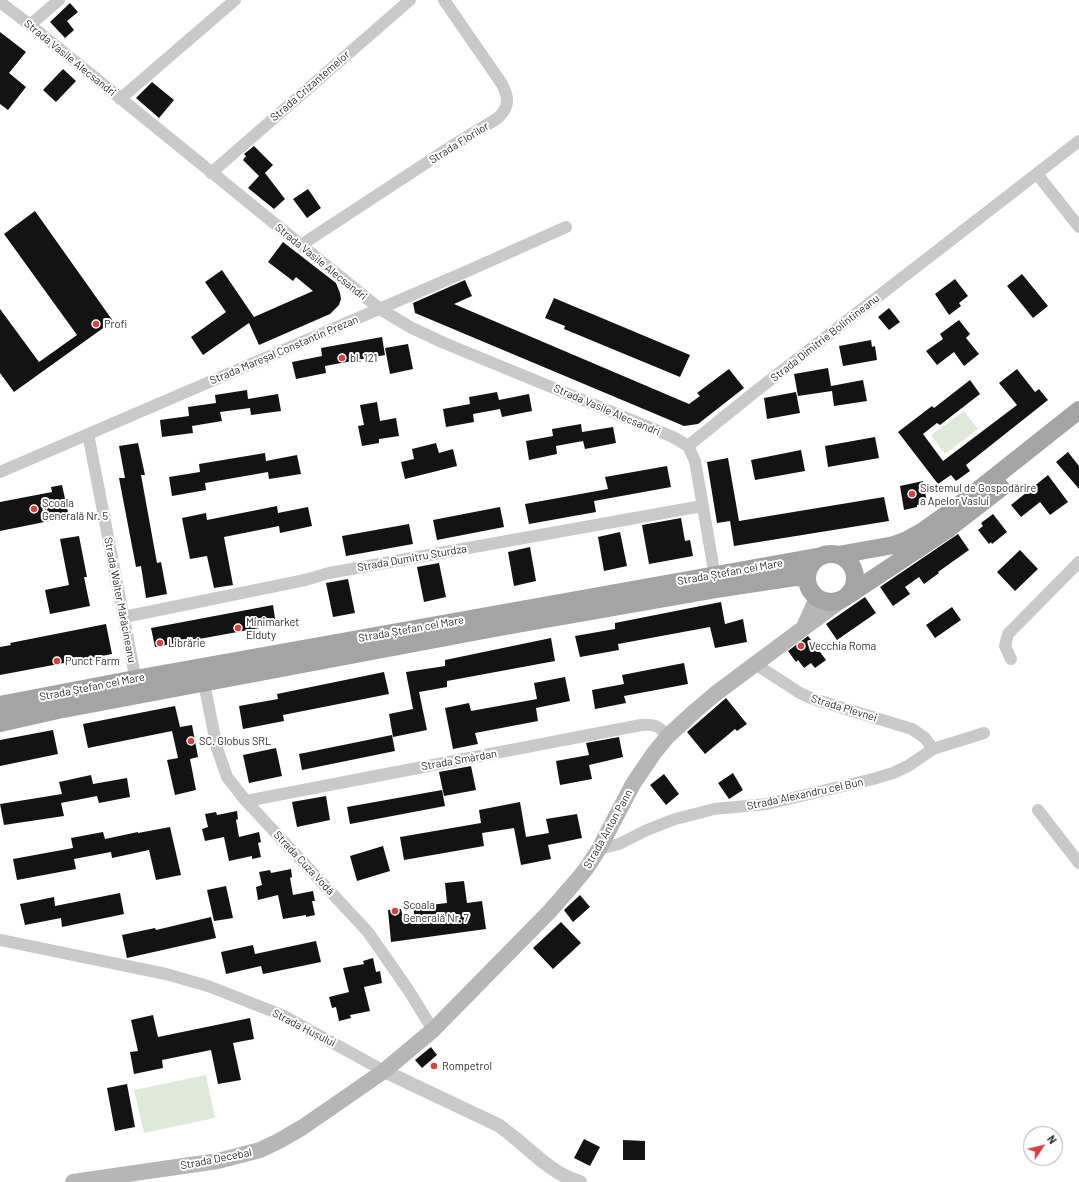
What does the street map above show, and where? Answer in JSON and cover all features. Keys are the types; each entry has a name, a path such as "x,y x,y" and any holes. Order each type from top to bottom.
{"main road":[{"name":"Strada Ștefan cel Mare","path":"0,723 137,687 204,684 500,627 716,582 830,555 894,545 914,537 958,506 1079,410"},
{"path":"845,598 855,584 855,572 846,558 830,555 811,564 807,578 811,592 824,602 832,603 845,598 967,516 1079,426"},
{"name":"Strada Ștefan cel Mare","path":"0,705 137,687 716,582 807,578"},
{"name":"Strada Anton Pann","path":"803,628 817,598"},
{"name":"Strada Anton Pann","path":"384,1071 433,1030 550,911 586,869 599,849 633,784 654,753 668,736 694,712 755,664 845,598"},
{"name":"Strada Decebal","path":"73,1182 218,1161 260,1150 303,1127 384,1071"}],"street":[{"path":"30,25 59,0"},
{"path":"120,98 235,0"},
{"name":"Strada Crizantemelor","path":"211,173 410,0"},
{"name":"Strada Florilor","path":"301,245 452,146 498,118 504,112 508,103 507,94 502,84 444,0"},
{"name":"Strada Vasile Alecsandri","path":"0,2 380,309 403,324 444,343 666,434 688,446"},
{"name":"Strada Dimitrie Bolintineanu","path":"688,446 756,391 1079,141"},
{"path":"1037,174 1079,227"},
{"name":"Strada Mareșal Constantin Prezan","path":"0,472 380,309 566,227"},
{"name":"Strada Walter Mărăcineanu","path":"88,434 137,687"},
{"path":"688,446 695,461 716,582"},
{"name":"Strada Dumitru Sturdza","path":"124,618 304,580 329,573 702,506"},
{"path":"1011,659 1005,646 1008,634 1079,562"},
{"name":"Strada Plevnei","path":"755,664 812,699 912,729 925,738 933,749"},
{"name":"Strada Cuza Vodă","path":"204,684 217,748 227,777 246,801 368,932 409,991 433,1030"},
{"name":"Strada Smârdan","path":"246,801 642,725 652,724 658,726 668,736"},
{"name":"Strada Alexandru cel Bun","path":"599,849 619,844 647,830 675,819 714,809 767,804 893,773 908,766 933,749 984,733"},
{"path":"1038,810 1079,864"},
{"name":"Strada Hușului","path":"0,940 166,974 208,986 282,1015 384,1071 498,1125 557,1172 580,1182"}],"shaded area":[{"path":"964,411 978,429 945,454 931,435"},
{"path":"206,1075 215,1118 144,1133 134,1090"}],"building":[{"path":"70,3 78,12 67,21 74,30 65,38 50,22"},
{"path":"0,32 26,52 9,73 26,87 8,110 0,104"},
{"path":"63,69 76,81 56,102 43,90"},
{"path":"152,82 174,100 159,118 136,98"},
{"path":"254,146 273,165 265,173 285,199 274,209 248,188 259,176 243,160 246,156 244,154"},
{"path":"308,189 321,208 307,218 293,199"},
{"path":"35,211 113,321 14,392 0,373 0,309 39,362 77,335 4,234"},
{"path":"283,242 336,283 341,299 339,305 330,314 259,345 249,323 203,355 191,337 226,312 205,282 222,270 254,317 313,291 296,277 293,281 268,262"},
{"path":"1022,274 1048,306 1033,318 1007,286"},
{"path":"955,279 968,296 959,303 961,306 949,315 935,294"},
{"path":"465,280 472,296 454,304 689,404 700,396 697,393 729,369 744,388 698,424 684,426 415,313 413,303"},
{"path":"554,298 690,355 680,377 564,329 565,326 545,318"},
{"path":"889,308 900,322 889,330 878,317"},
{"path":"959,320 970,334 966,338 979,354 964,366 954,352 937,365 926,351 943,339 940,334"},
{"name":"bl. 121","path":"382,337 385,355 325,366 326,373 296,379 292,362 322,356 321,348"},
{"path":"871,340 872,347 875,346 877,360 843,366 839,346"},
{"path":"408,344 413,369 390,374 385,348"},
{"path":"828,368 831,386 863,380 867,401 834,406 832,391 798,396 794,374"},
{"path":"1017,369 1035,392 1039,389 1048,400 966,465 970,471 956,481 951,475 938,484 898,432 932,406 934,408 970,380 980,394 940,425 937,423 923,434 943,461 1017,405 999,383"},
{"path":"247,390 248,399 278,394 281,411 251,415 250,408 220,412 222,421 192,426 193,433 162,437 160,420 189,416 188,407 216,403 215,395"},
{"path":"497,392 499,400 529,394 532,411 502,417 500,409 473,414 474,422 446,427 443,409 470,404 469,397"},
{"path":"796,392 800,413 767,419 764,398"},
{"path":"377,402 380,421 396,418 399,436 379,439 379,443 362,446 358,426 364,425 360,405"},
{"path":"581,424 582,432 613,427 616,443 585,449 583,441 556,446 557,454 529,460 526,441 553,436 552,429"},
{"path":"875,437 879,458 828,467 825,446"},
{"path":"138,443 145,475 141,475 157,563 161,562 167,594 146,598 141,566 136,567 119,478 125,478 119,446"},
{"path":"436,443 439,453 453,449 457,466 405,479 401,462 414,459 412,449"},
{"path":"801,450 805,471 755,480 751,460"},
{"path":"1068,452 1079,466 1079,489 1056,462"},
{"path":"265,453 266,461 297,455 301,474 269,479 268,472 205,483 206,490 172,496 169,477 200,472 199,464"},
{"path":"728,458 739,521 884,497 889,521 734,546 730,521 717,523 707,462"},
{"path":"667,466 671,487 594,501 596,512 529,524 525,504 608,489 605,477"},
{"path":"1048,475 1068,502 1050,515 1040,502 1021,517 1011,505"},
{"path":"923,481 927,503 904,510 900,486"},
{"name":"Școala Generală Nr. 5","path":"62,485 69,517 0,531 0,502 52,492 51,487"},
{"path":"277,506 278,513 308,507 312,526 280,533 279,526 224,537 233,585 214,588 207,556 190,559 182,518 206,513 207,520"},
{"path":"500,507 504,527 437,540 433,520"},
{"path":"993,514 1007,532 992,544 991,542 989,544 978,530 983,526 981,523"},
{"path":"681,518 685,541 690,540 693,556 649,564 642,525"},
{"path":"409,524 413,544 346,556 342,536"},
{"path":"620,532 627,566 604,571 598,537"},
{"path":"958,534 969,550 924,584 919,577 905,587 910,594 893,606 880,587"},
{"path":"79,536 87,577 84,577 90,606 50,614 45,590 69,585 60,539"},
{"path":"530,547 536,581 514,586 508,552"},
{"path":"1020,550 1038,569 1015,591 997,572"},
{"path":"439,563 446,597 424,602 417,567"},
{"path":"348,579 355,613 333,617 326,583"},
{"path":"865,597 876,613 837,640 826,624"},
{"path":"721,602 725,624 743,619 747,642 715,648 710,627 618,644 619,650 580,657 575,636 615,629 615,623"},
{"path":"273,605 276,625 155,647 151,628"},
{"path":"952,607 961,620 935,638 926,625"},
{"path":"106,624 112,654 0,675 0,647 11,645 10,643"},
{"path":"808,636 826,660 815,668 811,663 804,668 798,660 796,662 788,651"},
{"path":"551,638 555,661 447,681 447,687 419,692 427,730 393,737 389,714 413,709 406,672 445,666 445,660"},
{"path":"684,663 688,684 624,696 626,703 595,709 592,690 624,684 622,675"},
{"path":"384,672 389,694 283,715 284,721 243,729 239,706 278,699 277,694"},
{"path":"565,677 570,701 536,708 538,721 475,733 478,744 453,749 445,708 469,703 471,711 537,699 534,683"},
{"path":"726,698 747,724 737,731 735,729 705,754 687,732"},
{"path":"175,706 180,727 192,725 198,757 190,759 196,790 175,795 167,760 178,758 172,731 88,748 83,724"},
{"path":"53,730 58,754 0,766 0,740"},
{"path":"392,735 395,751 302,770 299,754"},
{"path":"619,737 623,757 589,765 592,779 560,785 556,761 589,755 586,743"},
{"path":"276,748 282,776 249,783 243,755"},
{"path":"471,766 476,790 444,796 439,772"},
{"path":"733,773 743,790 729,799 718,783"},
{"path":"664,774 679,794 666,805 650,785"},
{"path":"91,775 93,784 127,778 130,797 99,803 97,796 61,803 64,816 4,825 0,804 62,794 59,782"},
{"path":"442,790 445,806 350,824 347,807"},
{"path":"326,796 330,820 297,827 292,802"},
{"path":"520,802 526,837 549,833 546,819 577,814 582,838 548,845 551,859 521,865 514,828 482,833 484,846 404,860 400,837 481,823 479,810"},
{"path":"237,811 238,819 236,820 239,837 259,832 261,842 258,843 261,857 252,859 252,856 229,861 224,837 205,841 202,829 208,827 205,814 216,812 217,815"},
{"path":"170,827 181,875 156,880 149,850 112,858 111,852 74,859 76,869 17,880 13,859 73,848 71,838 103,832 105,839"},
{"path":"383,846 390,871 357,881 350,856"},
{"path":"291,869 292,877 290,878 293,895 313,891 315,901 312,901 315,915 283,919 278,895 258,900 256,887 262,885 259,872 270,870 271,873"},
{"path":"464,881 467,903 482,901 486,929 391,942 388,910 401,909 404,922 415,919 413,907 447,903 445,883"},
{"path":"226,886 233,918 214,921 207,890"},
{"path":"120,893 124,914 62,927 61,918 25,925 20,904 54,897 55,906"},
{"path":"580,895 590,907 573,922 564,910"},
{"path":"211,917 216,938 127,958 122,935 155,928 156,930"},
{"path":"561,922 581,943 553,969 533,948"},
{"path":"316,941 321,962 263,974 261,966 226,974 221,952 253,945 255,954"},
{"path":"373,958 376,972 380,971 382,983 364,987 370,1011 350,1015 351,1018 339,1021 336,1007 332,1008 329,997 349,992 343,968 364,964 363,961"},
{"path":"153,1015 158,1037 250,1018 254,1039 233,1043 241,1080 218,1084 211,1050 162,1060 163,1068 134,1074 130,1052 138,1051 131,1020"},
{"path":"431,1047 437,1055 422,1068 415,1060"},
{"path":"127,1084 135,1127 115,1131 107,1088"},
{"path":"584,1139 600,1147 590,1166 574,1158"},
{"path":"623,1140 645,1141 645,1160 623,1160"}],"place":[{"name":"Profi","path":"96,324"},
{"name":"bl. 121","path":"342,358"},
{"name":"Sistemul de Gospodărire a Apelor Vaslui","path":"912,494"},
{"name":"Școala Generală Nr. 5","path":"34,509"},
{"name":"Minimarket Elduty","path":"238,628"},
{"name":"Librărie","path":"160,643"},
{"name":"Vecchia Roma","path":"801,646"},
{"name":"Punct Farm","path":"57,661"},
{"name":"SC. Globus SRL","path":"191,741"},
{"name":"Școala Generală Nr. 7","path":"395,911"},
{"name":"Rompetrol","path":"434,1066"}]}
